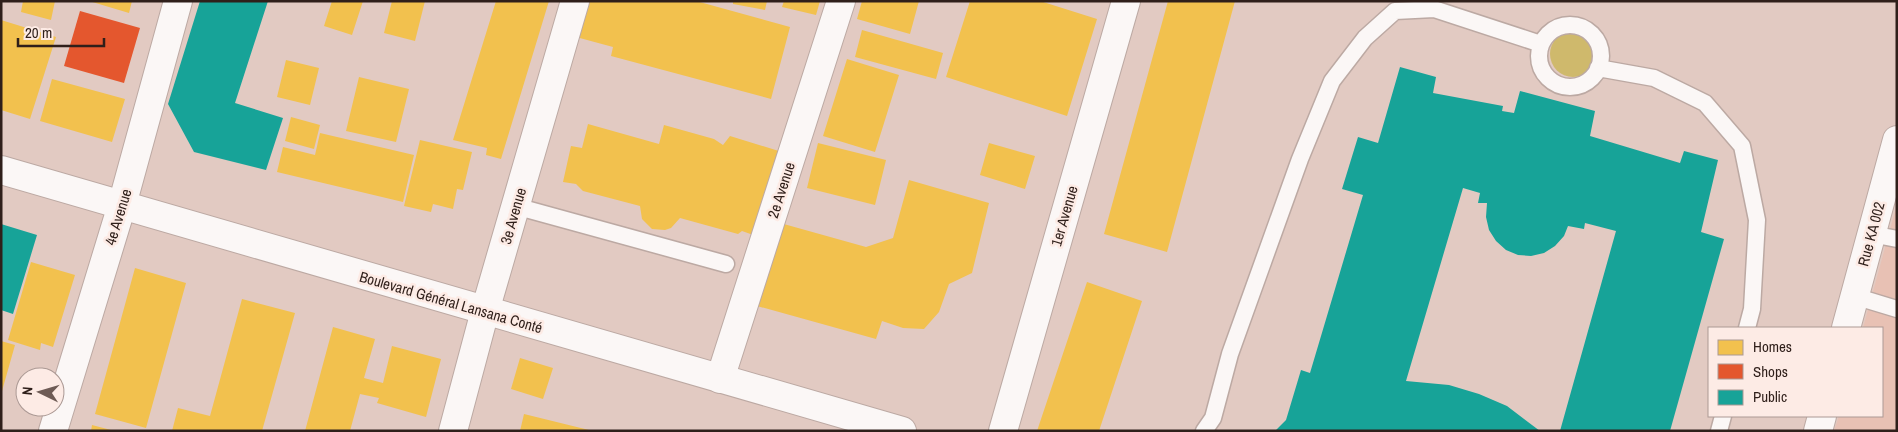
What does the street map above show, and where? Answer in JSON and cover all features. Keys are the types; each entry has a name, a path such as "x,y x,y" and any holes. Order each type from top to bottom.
{"street":[{"name":"4e Avenue","path":"53,431 122,205 178,1"},
{"name":"3e Avenue","path":"453,431 485,311 575,1"},
{"name":"2e Avenue","path":"720,379 841,1"},
{"name":"1er Avenue","path":"1003,431 1126,1"},
{"name":"Rue KA 002","path":"1846,327 1854,296 1884,237 1897,140"},
{"name":"Boulevard Général Lansana Conté","path":"1,170 902,431"},
{"path":"1818,431 1822,417"}],"lane":[{"path":"1204,431 1213,418 1230,354 1300,160 1325,98 1332,81 1365,38 1395,11 1434,9 1541,44"},
{"path":"1565,25 1576,25 1594,36 1599,46 1598,68 1593,76 1584,83 1574,87 1563,86 1553,82 1540,65 1541,44 1546,35 1555,28 1565,25"},
{"path":"1598,68 1654,78 1705,103 1742,146 1757,220 1752,309 1747,327"},
{"path":"515,206 726,264"},
{"path":"1854,296 1897,309"},
{"path":"1719,431 1723,417"}],"shaded area":[{"path":"1573,31 1586,35 1592,41 1596,54 1592,67 1586,73 1573,77 1560,73 1554,67 1550,54 1554,41 1560,35"},
{"path":"1897,204 1897,431 1834,431 1839,417 1883,417 1883,327 1863,327"}],"building: Homes":[{"path":"23,1 55,1 51,20 21,12"},
{"path":"89,1 132,1 129,13"},
{"path":"332,1 363,1 352,35 324,26"},
{"path":"392,1 425,1 415,41 384,33"},
{"path":"496,1 549,1 501,159 486,155 487,148 453,140"},
{"path":"586,1 696,1 790,27 771,99 611,56 613,47 576,37"},
{"path":"733,1 767,1 765,10 733,4"},
{"path":"784,1 820,1 816,15 782,7"},
{"path":"862,1 919,1 910,34 857,19"},
{"path":"970,1 1040,1 1097,19 1067,116 946,77"},
{"path":"1168,1 1235,1 1167,252 1104,234"},
{"path":"1,20 56,37 30,119 1,110"},
{"path":"862,30 943,53 936,79 855,57"},
{"path":"847,59 899,75 875,152 823,136"},
{"path":"286,60 319,68 310,105 277,97"},
{"path":"359,77 409,89 396,142 346,131"},
{"path":"52,79 125,99 112,142 40,121"},
{"path":"291,117 320,125 314,149 285,141"},
{"path":"588,124 659,144 664,125 714,139 723,145 730,136 782,152 759,237 742,231 738,234 680,218 671,228 665,230 652,229 642,219 640,206 583,191 576,184 563,182 571,146 582,148"},
{"path":"320,133 414,155 403,202 277,172 283,147 315,155"},
{"path":"420,140 472,152 463,190 457,189 453,209 433,204 431,212 404,206"},
{"path":"818,143 886,160 875,205 807,188"},
{"path":"989,143 1035,156 1025,189 980,175"},
{"path":"909,180 989,203 972,273 949,284 939,312 924,329 903,328 882,321 876,339 750,304 773,221 866,247 893,238"},
{"path":"31,262 75,275 53,347 41,343 40,350 8,340"},
{"path":"135,268 186,283 146,428 95,414"},
{"path":"1087,282 1142,301 1099,431 1037,431"},
{"path":"242,299 295,313 262,431 172,431 178,408 210,416"},
{"path":"333,327 375,339 364,378 383,383 392,346 441,359 426,417 377,403 379,398 360,394 350,431 305,431"},
{"path":"1,341 15,345 2,391 1,391"},
{"path":"520,358 553,368 543,399 511,389"},
{"path":"524,414 589,430 589,431 520,431"},
{"path":"92,425 111,430 91,431"}],"building: Shops":[{"path":"80,11 140,28 124,83 64,66"}],"building: Public":[{"path":"200,1 268,1 235,103 283,118 266,170 194,152 168,104"},
{"path":"1400,67 1436,77 1433,93 1503,106 1502,111 1514,113 1520,91 1595,111 1590,136 1680,163 1684,151 1718,160 1701,232 1724,239 1670,431 1560,431 1616,231 1585,223 1584,229 1568,226 1564,236 1555,246 1544,253 1531,256 1518,255 1506,250 1496,241 1489,230 1486,217 1487,203 1478,203 1480,193 1463,188 1406,381 1449,385 1479,394 1507,406 1540,431 1275,431 1286,420 1301,370 1310,373 1363,195 1342,189 1358,137 1378,143"},
{"path":"1,224 37,235 13,314 1,310"}]}
